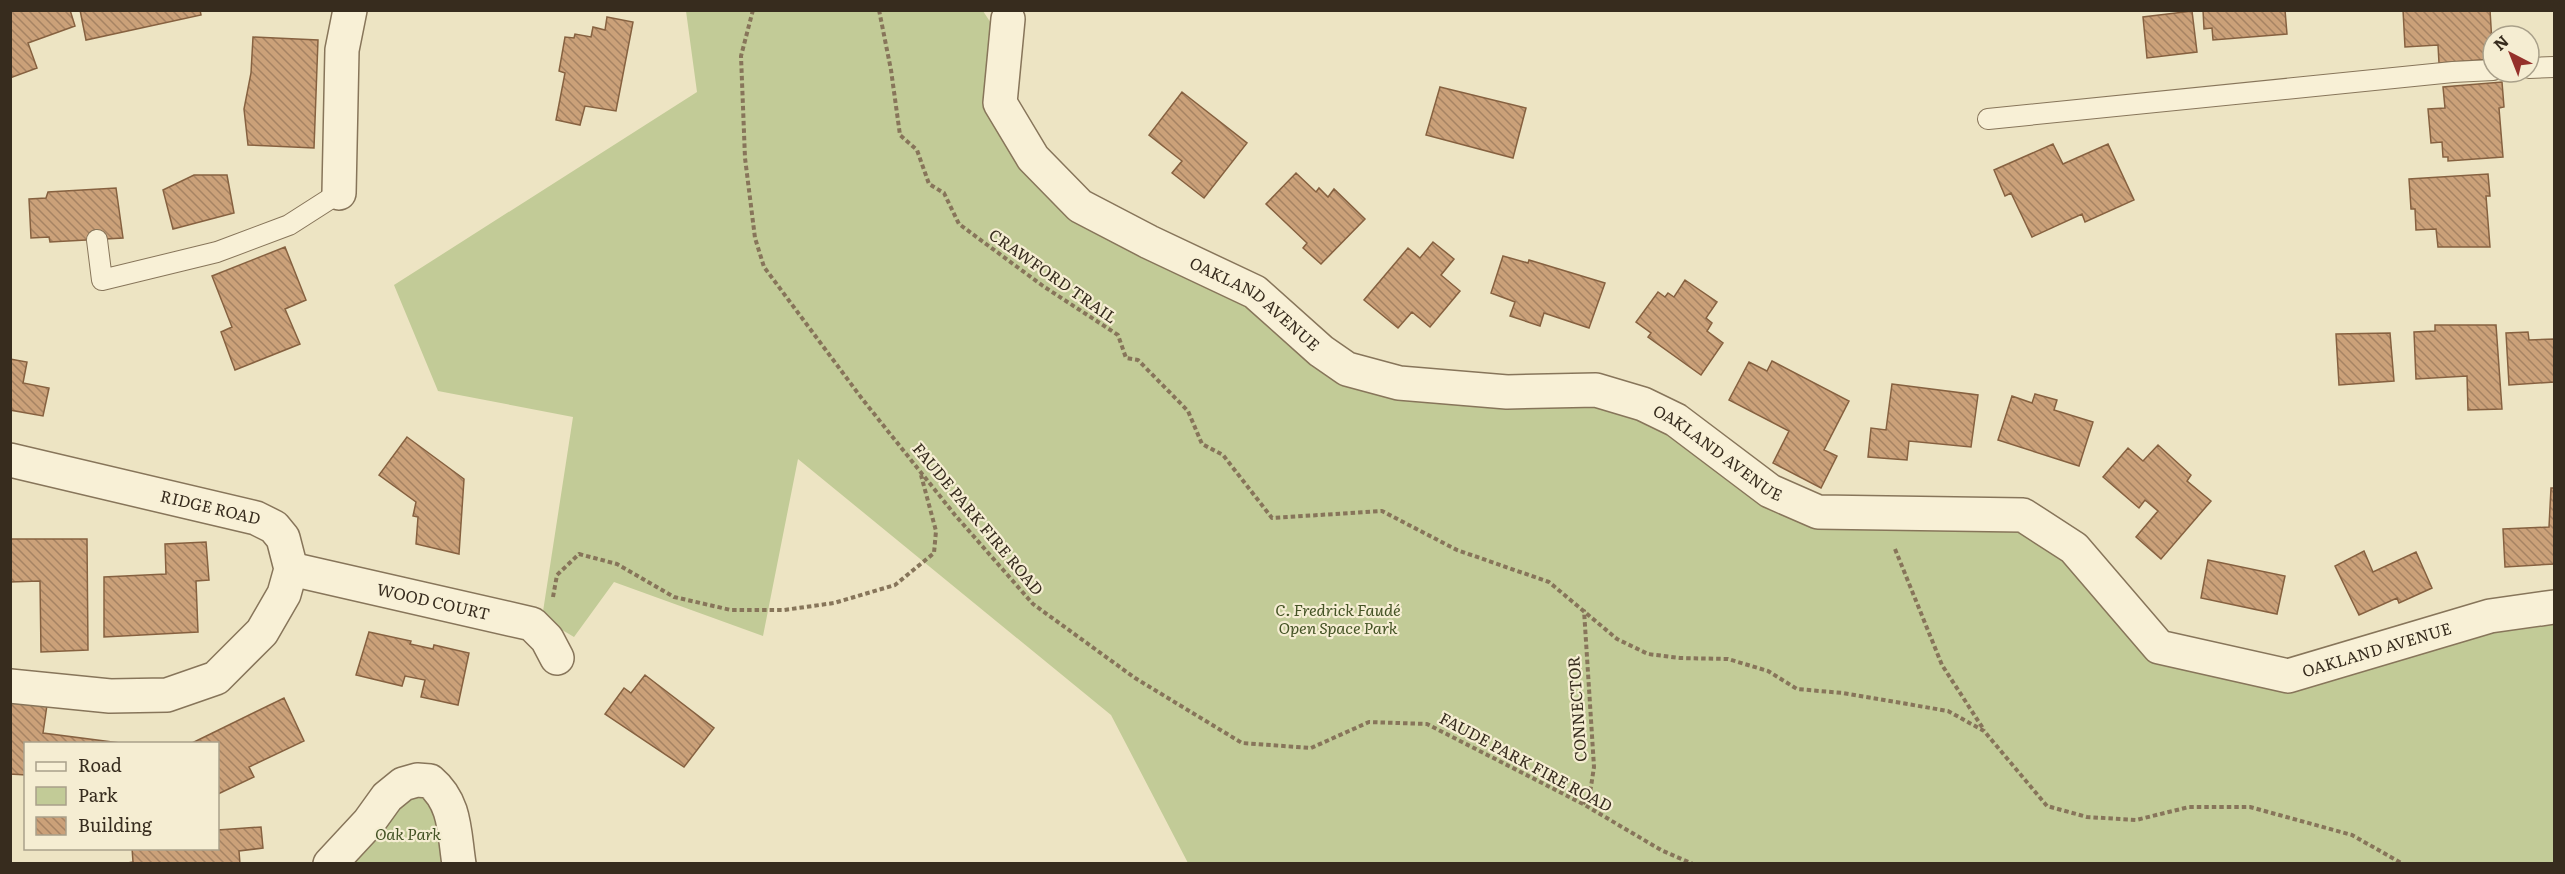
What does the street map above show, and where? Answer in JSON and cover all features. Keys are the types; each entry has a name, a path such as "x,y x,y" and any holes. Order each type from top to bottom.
{"street":[{"path":"339,193 342,50 350,10"},
{"name":"OAKLAND AVENUE","path":"1008,19 1000,104 1033,158 1080,206 1149,242 1255,292 1321,351 1347,369 1399,383 1507,392 1596,390 1643,404 1676,420 1770,492 1818,512 2023,514 2074,548 2159,647 2288,676 2490,616 2554,607"},
{"name":"RIDGE ROAD","path":"10,460 256,518 274,527 283,538 291,569"},
{"path":"10,686 110,696 155,695 189,688 216,678 262,632 284,594 291,569"},
{"name":"WOOD COURT","path":"291,569 532,624 547,639 558,658"},
{"path":"330,864 369,822 387,797 403,784 417,780 430,781 440,789 450,806 459,864"}],"lane":[{"path":"1988,119 2408,76 2481,71"},
{"path":"97,240 102,280 217,252 289,225 339,193"}],"path":[{"name":"FAUDE PARK FIRE ROAD","path":"753,10 741,56 745,158 755,238 764,267 856,391 955,515 1033,604 1135,678 1242,743 1311,748 1369,722 1427,724 1583,804 1661,850 1693,864"},
{"name":"CRAWFORD TRAIL","path":"879,10 891,70 900,135 917,150 929,184 944,193 959,224 1043,286 1118,335 1126,358 1138,360 1188,411 1202,444 1223,455 1272,518 1382,511 1457,550 1549,582 1617,639 1648,654 1680,658 1728,659 1768,671 1797,689 1843,693 1948,711 1984,731 2047,806 2087,817 2136,820 2189,807 2250,807 2352,835 2403,864"},
{"path":"557,574 579,554 617,564 674,597 731,610 784,610 844,600 895,585 934,553 936,531 920,471"},
{"path":"1888,513 1895,550 1942,665 1984,731"},
{"name":"CONNECTOR","path":"1583,804 1590,793 1594,767 1584,610"}],"green space":[{"name":"C. Fredrick Faudé Open Space Park","path":"686,11 983,11 1006,46 1005,111 1033,158 1222,278 1347,369 1596,390 1770,491 2023,515 2159,647 2288,676 2554,607 2554,863 1188,863 1111,715 798,459 763,636 614,582 574,637 542,618 573,417 438,391 394,285 697,92"},
{"name":"Oak Park","path":"417,780 432,803 443,863 338,864"}],"building":[{"path":"10,10 70,10 75,26 28,43 37,68 10,78"},
{"path":"80,10 200,10 201,15 86,40"},
{"path":"2203,10 2285,10 2287,34 2213,40 2212,28 2204,29"},
{"path":"2403,10 2490,10 2491,24 2481,24 2481,60 2439,63 2438,45 2405,47"},
{"path":"2192,11 2197,52 2147,58 2143,17"},
{"path":"607,17 633,22 616,111 585,106 580,125 556,120 565,73 559,71 565,37 574,38 575,34 591,37 593,27 605,30"},
{"path":"253,37 318,40 314,148 248,145 244,109 251,73"},
{"path":"2502,84 2504,107 2499,108 2503,157 2448,161 2448,157 2443,157 2442,142 2431,143 2428,109 2445,108 2443,87"},
{"path":"1440,87 1526,108 1513,158 1426,135"},
{"path":"1182,92 1247,143 1204,198 1172,173 1182,161 1149,135"},
{"path":"2053,144 2063,164 2108,144 2134,200 2085,222 2082,214 2032,237 2011,193 2005,196 1994,170"},
{"path":"1296,173 1316,192 1319,188 1328,197 1334,189 1365,219 1321,264 1303,248 1307,243 1266,204"},
{"path":"2488,174 2490,196 2486,196 2490,247 2438,247 2436,229 2416,230 2415,209 2411,209 2409,179"},
{"path":"194,175 227,175 234,213 173,229 163,190"},
{"path":"116,188 123,238 50,242 49,237 31,238 29,199 46,198 48,192"},
{"path":"1433,242 1454,259 1441,275 1460,291 1430,327 1412,312 1398,328 1364,300 1408,248 1420,258"},
{"path":"285,247 306,300 285,309 300,344 235,370 221,332 232,327 212,276"},
{"path":"1503,256 1528,263 1529,260 1605,283 1589,328 1544,313 1540,326 1510,316 1515,302 1491,293"},
{"path":"1685,280 1717,302 1706,318 1712,323 1707,331 1723,343 1701,375 1648,337 1651,333 1636,322 1658,292 1665,297 1668,293 1674,297"},
{"path":"2435,325 2496,325 2502,409 2468,410 2467,376 2416,379 2414,332 2435,331"},
{"path":"2528,332 2529,340 2554,339 2554,382 2509,385 2506,333"},
{"path":"2390,333 2394,381 2339,385 2336,334"},
{"path":"10,359 27,362 23,383 49,388 43,416 10,410"},
{"path":"1772,361 1849,401 1824,450 1837,456 1821,488 1773,463 1789,431 1729,400 1749,362 1767,371"},
{"path":"1892,384 1978,395 1971,447 1909,441 1907,460 1868,457 1871,428 1886,430"},
{"path":"2035,394 2057,400 2054,410 2093,422 2079,466 1998,440 2012,396 2032,403"},
{"path":"407,437 464,479 459,554 416,544 418,517 413,516 416,502 379,475"},
{"path":"2158,445 2191,475 2187,481 2211,501 2161,559 2136,537 2158,511 2145,500 2139,508 2103,477 2128,448 2143,461"},
{"path":"2551,488 2554,488 2554,564 2505,567 2503,529 2549,527"},
{"path":"10,539 87,539 88,650 41,652 40,581 10,582"},
{"path":"206,542 209,580 196,581 198,632 104,637 104,577 166,574 165,544"},
{"path":"2364,551 2373,572 2416,552 2432,588 2399,603 2397,598 2359,615 2335,566"},
{"path":"2208,560 2285,576 2277,614 2201,598"},
{"path":"369,632 411,641 410,644 433,649 434,645 469,653 458,705 421,697 425,680 405,676 402,686 356,675"},
{"path":"645,675 714,728 684,767 605,714 624,688 631,693"},
{"path":"284,698 304,741 249,767 254,777 219,794 219,742 194,742"},
{"path":"10,701 47,705 43,733 113,742 24,742 24,775 10,774"},
{"path":"261,827 263,848 239,851 240,864 122,864 133,862 132,850 219,850 219,830"}]}
